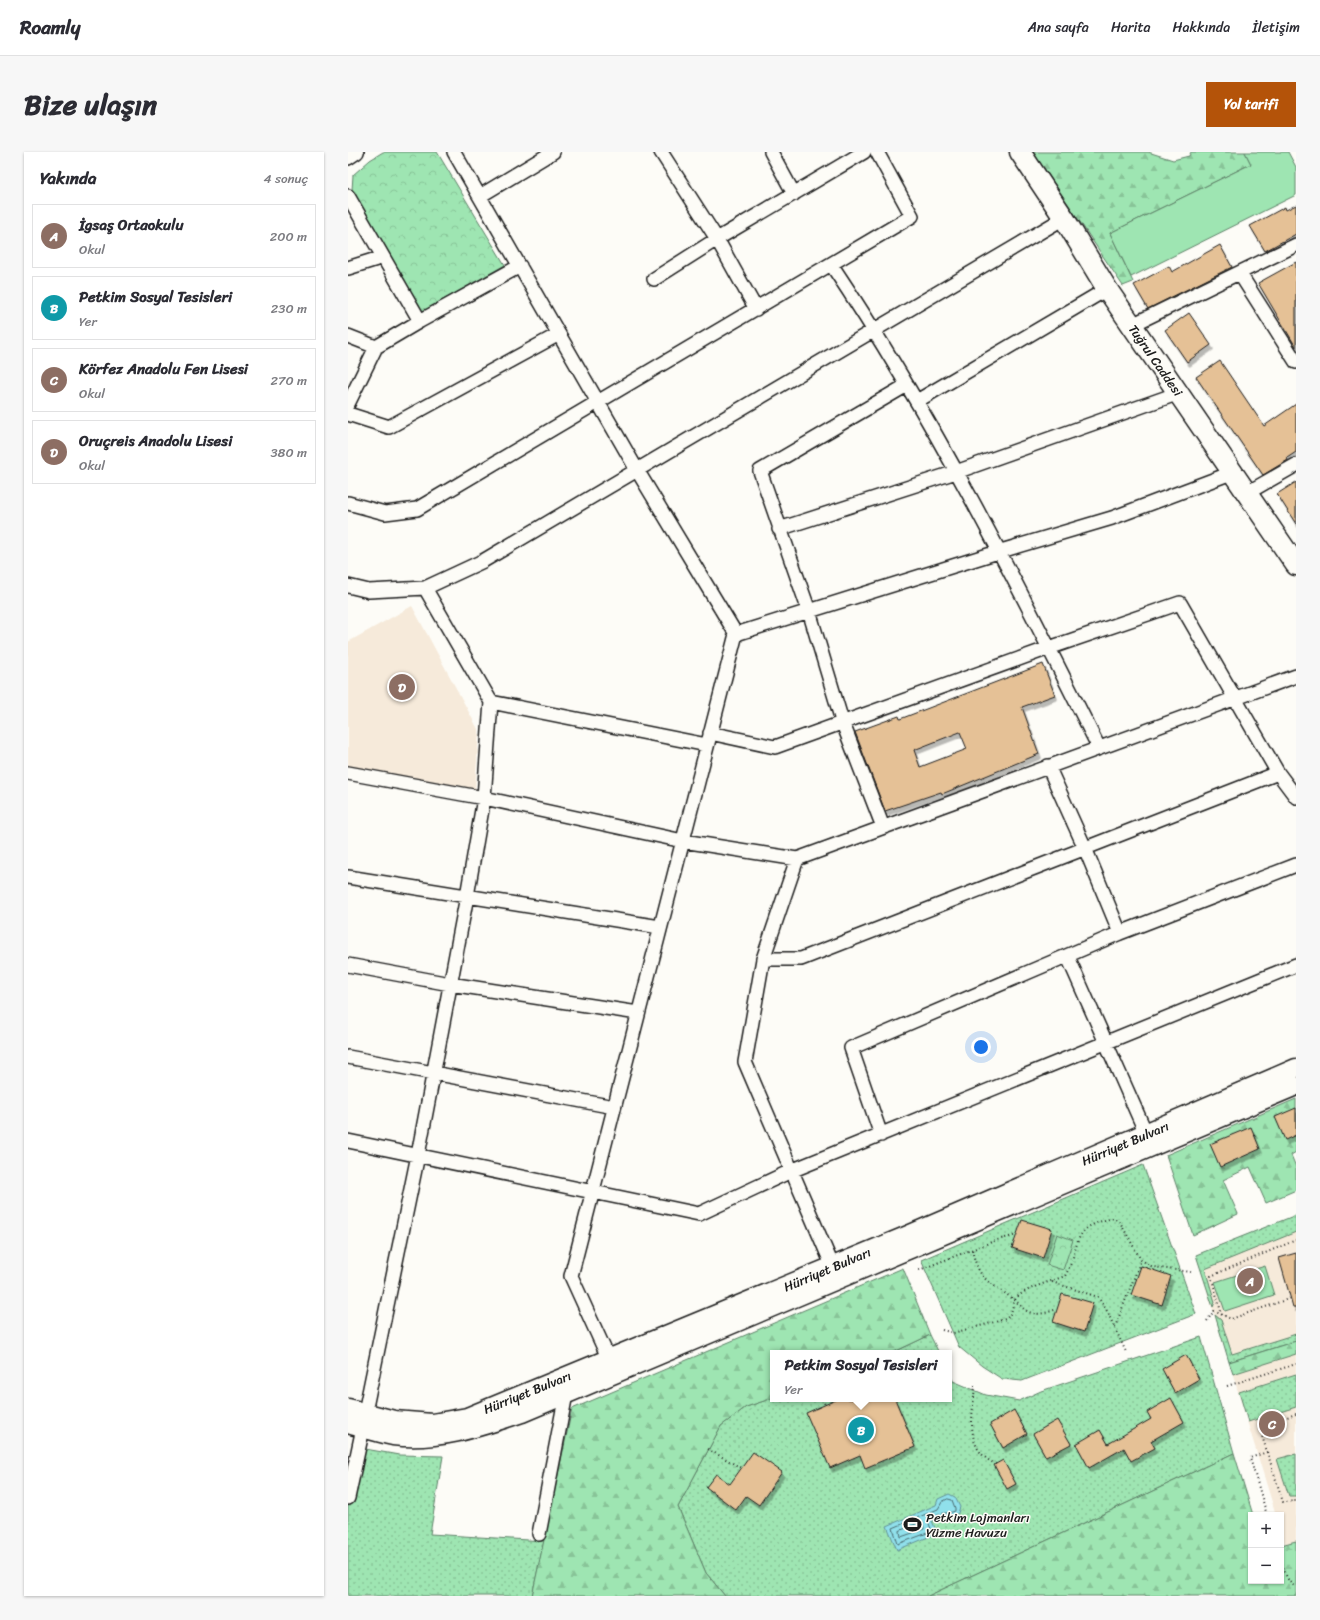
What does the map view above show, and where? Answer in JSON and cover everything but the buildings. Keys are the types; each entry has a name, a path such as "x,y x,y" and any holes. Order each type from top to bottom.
{"main road":[{"name":"Tuğrul Caddesi","path":"1020,152 1064,218 1107,289 1234,472 1296,565"},
{"name":"Hürriyet Bulvarı","path":"359,1421 394,1420 432,1423 467,1417 612,1366 1149,1141 1296,1068"},
{"name":"Hürriyet Bulvarı","path":"348,1408 359,1421 393,1436 430,1436 469,1431 566,1394 612,1366 833,1266 1149,1141 1296,1086"}],"street":[{"path":"348,158 357,152"},
{"path":"454,152 637,470 736,634 571,1276 612,1366"},
{"path":"480,196 553,152"},
{"path":"661,152 718,239 756,309"},
{"path":"771,152 794,194"},
{"path":"654,280 718,239 864,152"},
{"path":"348,504 385,513 417,509 599,403 912,216 876,152"},
{"path":"348,196 420,321"},
{"path":"348,586 369,591 425,588 483,561 1064,218"},
{"path":"1132,325 1240,274 1296,245"},
{"path":"348,268 383,257"},
{"path":"831,264 874,329 917,401 1001,551 1099,748"},
{"path":"348,404 376,347 520,266"},
{"path":"1240,274 1296,360"},
{"path":"917,401 1107,289"},
{"path":"348,414 389,427 559,334"},
{"path":"348,336 376,347"},
{"path":"883,827 842,721 809,611 760,471 907,385"},
{"path":"780,529 956,472 1179,393"},
{"path":"1248,494 1296,464"},
{"path":"736,634 1112,518 1234,472"},
{"path":"348,1498 359,1421 418,1156 484,798 491,702 425,588"},
{"path":"491,702 709,739 775,747 842,721 1049,648 1180,604 1278,773 1296,797"},
{"path":"348,773 484,798 683,841 797,859 1296,676"},
{"path":"1048,766 1086,848 1120,933"},
{"path":"763,959 801,959 1278,773"},
{"path":"797,859 763,959 745,1062 791,1172 833,1266"},
{"path":"881,1135 851,1048 1120,933 1296,865"},
{"path":"348,877 660,927"},
{"path":"1068,956 1149,1141"},
{"path":"348,965 450,984 638,1013"},
{"path":"348,1141 699,1214 791,1172 1296,965"},
{"path":"348,1057 614,1107"},
{"path":"539,1534 566,1394"}],"path":[{"path":"942,1330 953,1333 1006,1319 1012,1313 1015,1300 1023,1292 1065,1276 1072,1265 1077,1242 1085,1228 1101,1221 1114,1218 1121,1224 1141,1260 1153,1267 1191,1272"},
{"path":"919,1270 1017,1235"},
{"path":"1222,1315 1211,1276 1296,1240"},
{"path":"972,1250 976,1267 984,1279 1015,1300 1022,1308 1031,1313 1041,1314 1057,1309"},
{"path":"1115,1328 1134,1282 1141,1260"},
{"path":"1051,1282 1098,1297 1102,1301 1126,1352"},
{"path":"1207,1321 1214,1311 1231,1318 1291,1298"},
{"path":"1227,1386 1296,1364"},
{"path":"975,1385 972,1428 975,1444 979,1452 986,1459 996,1464"},
{"path":"1296,1414 1268,1423 1262,1436 1283,1502 1296,1501"},
{"path":"708,1449 741,1468"},
{"path":"1266,1512 1250,1458 1267,1452"},
{"path":"1284,1569 1292,1585 1296,1587"}],"shaded area":[{"path":"412,606 479,731 475,790 348,767 348,642"},
{"path":"1296,1215 1296,1541 1285,1544 1284,1512 1275,1512 1196,1255"}],"green space":[{"path":"383,152 437,152 505,265 422,312 352,190 353,175 370,160"},
{"path":"1033,152 1148,152 1173,160 1189,156 1191,152 1245,152 1251,164 1110,233 1133,282 1123,286"},
{"path":"1245,152 1288,152 1296,167 1296,195 1131,277 1110,233 1251,164"},
{"path":"1296,1099 1296,1152 1291,1155 1296,1167 1296,1190 1266,1203 1250,1167 1223,1180 1238,1214 1193,1235 1166,1155"},
{"path":"1143,1165 1196,1314 1022,1381 1002,1379 982,1366 959,1347 921,1260"},
{"path":"1296,1215 1296,1232 1205,1269 1215,1302 1213,1307 1196,1255"},
{"path":"1057,1234 1073,1240 1063,1270 1047,1265"},
{"path":"1265,1266 1274,1295 1225,1311 1215,1282"},
{"path":"903,1268 930,1335 898,1350 770,1350 770,1399 746,1407 721,1426 678,1507 706,1573 725,1596 532,1596 572,1409"},
{"path":"1215,1315 1221,1320 1232,1354 1296,1334 1296,1341 1229,1362"},
{"path":"930,1335 938,1350 898,1350"},
{"path":"1201,1337 1234,1453 928,1596 725,1596 706,1573 678,1507 721,1426 746,1407 770,1399 770,1402 952,1402 952,1379 953,1381 986,1395 1019,1401 1041,1391"},
{"path":"1296,1341 1296,1354 1233,1374 1229,1362"},
{"path":"1296,1374 1296,1407 1248,1422 1239,1392"},
{"path":"354,1447 399,1455 443,1456 430,1534 544,1541 532,1596 348,1596 348,1474"},
{"path":"1234,1453 1252,1512 1248,1512 1248,1584 1284,1584 1284,1544 1296,1541 1296,1596 928,1596"},
{"path":"1296,1454 1296,1496 1289,1496 1277,1459"}],"water":[{"name":"Petkim Lojmanları Yüzme Havuzu","path":"949,1494 955,1497 960,1507 958,1513 947,1519 941,1517 932,1521 936,1530 933,1535 897,1550 887,1526 936,1505 938,1499"}],"place":[{"name":"Oruçreis Anadolu Lisesi","path":"402,687"},
{"name":"İgsaş Ortaokulu","path":"1250,1281"},
{"name":"Körfez Anadolu Fen Lisesi","path":"1272,1424"},
{"name":"Petkim Sosyal Tesisleri","path":"861,1430"},
{"name":"Petkim Lojmanları Yüzme Havuzu","path":"913,1524"}]}
